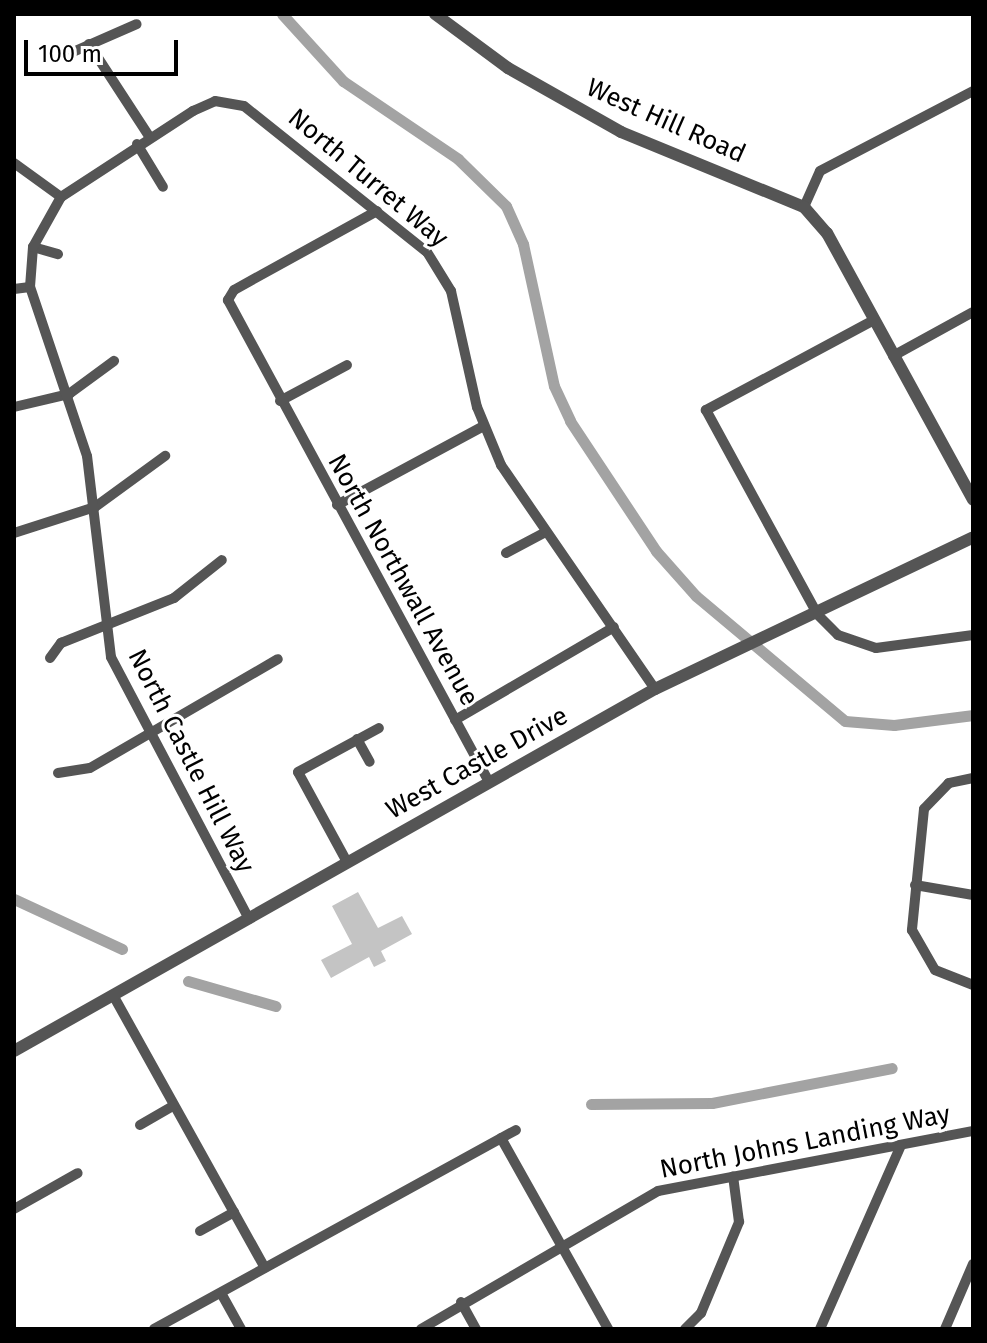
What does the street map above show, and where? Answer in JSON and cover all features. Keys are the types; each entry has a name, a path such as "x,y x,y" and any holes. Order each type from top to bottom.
{"street":[{"name":"West Hill Road","path":"435,14 508,68 621,132 804,207 827,233 973,500"},
{"path":"66,55 137,24"},
{"path":"89,44 149,136"},
{"path":"804,207 809,186 820,171 973,91"},
{"name":"North Turret Way","path":"61,197 149,136 215,101 236,102 377,211 444,273 482,427 544,533 614,627 655,689"},
{"path":"137,144 163,187"},
{"path":"14,163 61,197"},
{"name":"North Castle Hill Way","path":"61,197 33,247 30,287 37,321 69,394 95,507 105,627 121,683 249,919"},
{"name":"North Northwall Avenue","path":"377,211 234,290 228,300 488,780"},
{"path":"33,247 58,254"},
{"path":"14,289 30,287"},
{"path":"893,356 973,312"},
{"path":"874,320 706,410 817,614 838,635 876,648 973,635"},
{"path":"14,407 69,394 114,361"},
{"path":"280,401 347,365"},
{"path":"337,505 482,427"},
{"path":"14,533 95,507 165,456"},
{"path":"506,553 544,533"},
{"name":"West Castle Drive","path":"14,1051 488,780 655,689 739,652 973,537"},
{"path":"50,658 61,643 174,598 222,560"},
{"path":"455,720 614,627"},
{"path":"58,773 90,768 278,659"},
{"path":"347,862 298,772 379,728"},
{"path":"357,739 370,762"},
{"path":"973,778 934,793 919,826 912,930 935,970 973,985"},
{"path":"915,885 973,895"},
{"path":"113,995 265,1268"},
{"path":"140,1125 174,1105"},
{"path":"154,1329 516,1130"},
{"name":"North Johns Landing Way","path":"421,1329 461,1302 658,1191 973,1131"},
{"path":"501,1138 608,1329"},
{"path":"820,1329 901,1145"},
{"path":"14,1209 78,1173"},
{"path":"685,1329 701,1313 739,1222 733,1176"},
{"path":"200,1231 234,1212"},
{"path":"945,1329 973,1264"},
{"path":"221,1293 241,1329"},
{"path":"461,1302 476,1329"}],"building":[{"path":"358,892 378,928 402,916 412,934 381,951 386,961 374,967 369,957 331,978 321,960 352,944 332,906"}],"waterway":[{"path":"282,14 343,81 458,159 506,206 523,244 554,386 570,421 656,551 696,596 845,721 894,725 973,715"},
{"path":"14,899 122,949"},
{"path":"188,981 275,1006"},
{"path":"591,1104 712,1103 892,1068"}]}
